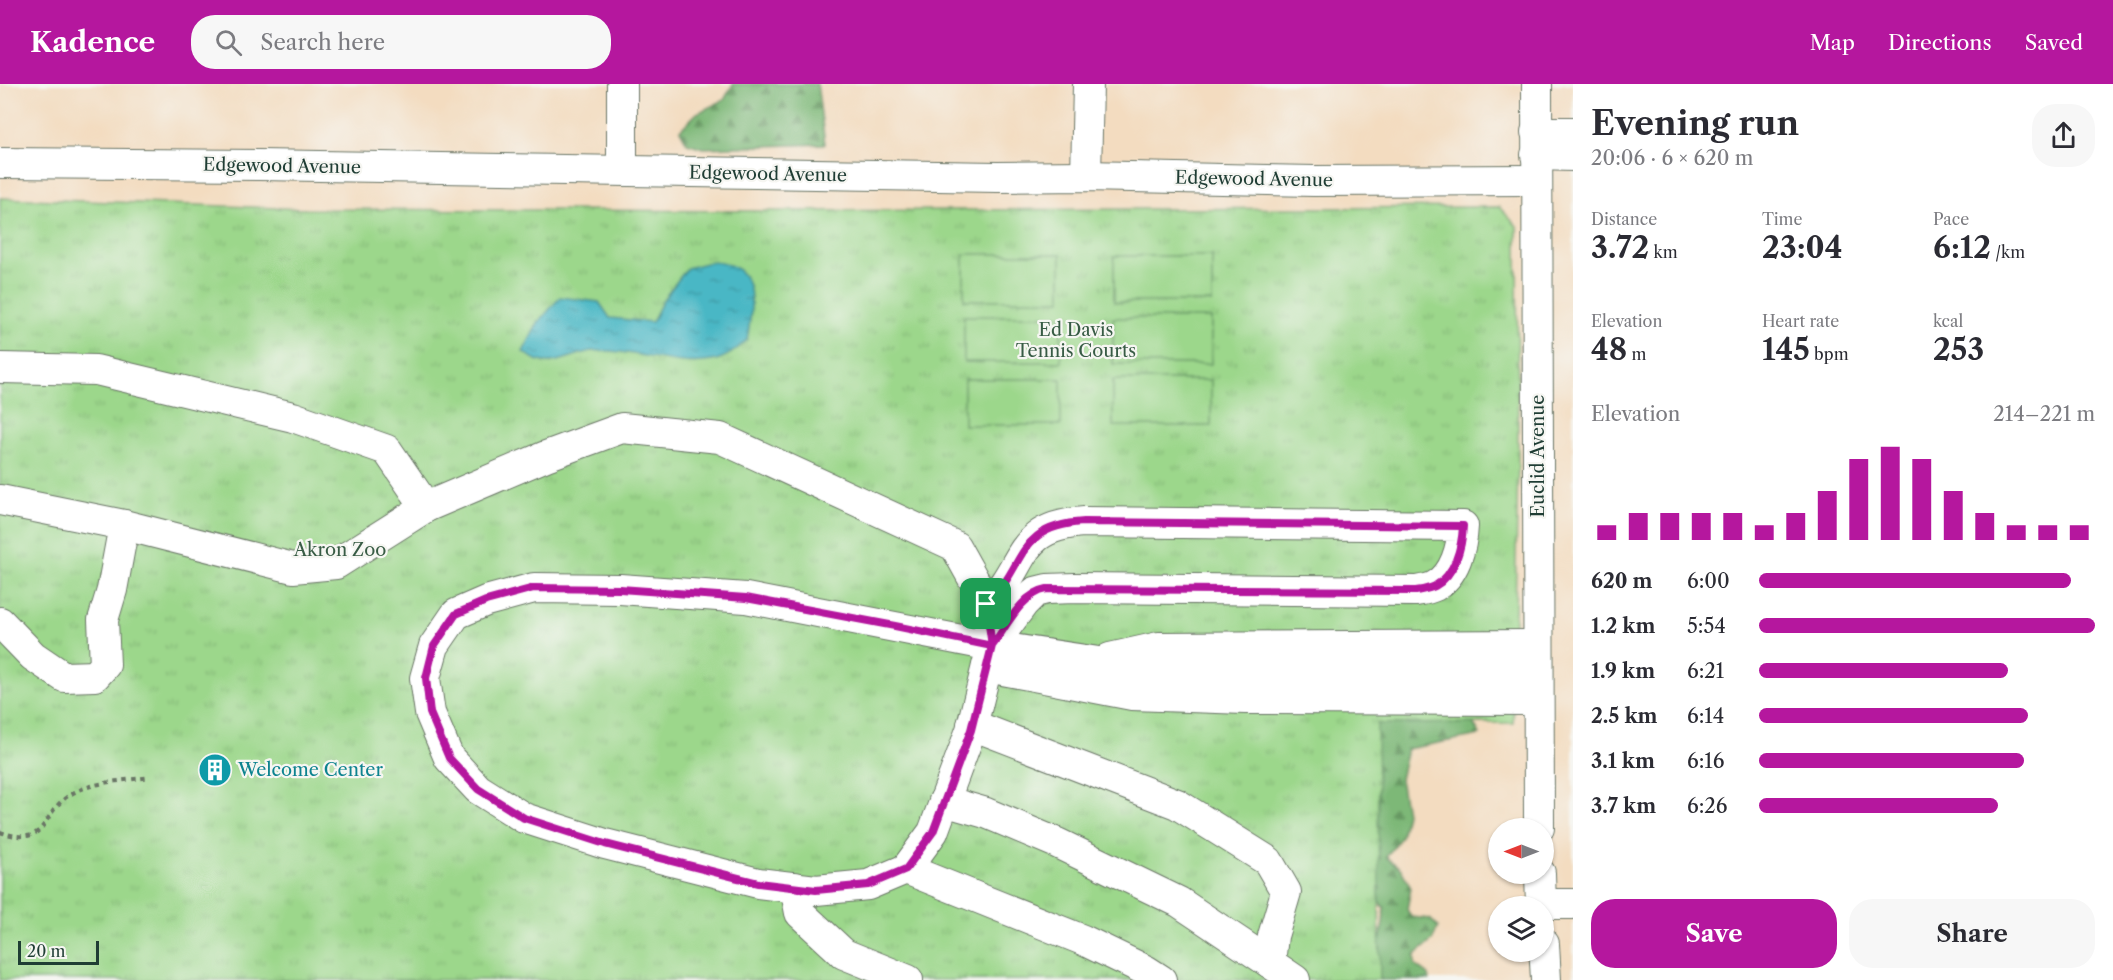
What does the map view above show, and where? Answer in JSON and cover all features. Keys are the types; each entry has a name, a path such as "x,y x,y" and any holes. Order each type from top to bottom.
{"street":[{"path":"622,84 622,170"},
{"path":"1086,176 1088,84"},
{"name":"Euclid Avenue","path":"1537,84 1539,818"},
{"name":"Edgewood Avenue","path":"1536,156 1573,132"},
{"name":"Edgewood Avenue","path":"0,163 997,177 1086,176 1314,181 1536,156 1573,156"},
{"path":"0,368 96,370 294,417 387,450 426,507"},
{"path":"0,500 124,525 294,568 336,564 426,507 546,456 622,428 720,438 955,546 986,604 990,656"},
{"path":"986,604 997,594 1031,542 1049,528 1060,525 1084,522 1463,526 1460,549 1451,569 1436,586 1416,591 1047,589 1035,592 1023,604 990,656 972,725 933,832 906,869 868,885 816,890 758,883 595,841 524,818 478,789 449,758 430,713 426,678 434,646 456,614 486,601 534,588 620,589 746,598 895,626 990,656 1131,695 1256,699 1538,672"},
{"path":"0,622 33,656 64,676 95,676 105,665 103,620 112,590 124,525"},
{"path":"990,656 1094,662 1159,647 1538,672"},
{"path":"972,725 1177,804 1268,861 1286,892 1274,936 1270,963"},
{"path":"944,801 986,813 1057,843 1179,902 1295,980"},
{"path":"906,869 1083,940 1161,980"},
{"path":"795,887 800,913 844,954 908,980"},
{"path":"1554,905 1573,904"},
{"path":"1545,962 1546,980"}],"path":[{"path":"0,832 15,837 30,837 40,830 53,811 72,794 92,786 150,777"}],"green space":[{"path":"733,84 817,84 825,144 703,148 687,143 680,130 697,113 724,100"},
{"name":"Akron Zoo","path":"0,198 306,209 781,211 1499,207 1517,226 1518,457 1513,723 1377,724 1380,980 0,980"},
{"path":"964,254 1061,254 1061,300 964,300"},
{"path":"1114,256 1212,256 1212,302 1114,302"},
{"path":"964,316 1061,316 1061,362 964,362"},
{"path":"1113,318 1211,318 1211,364 1113,364"},
{"path":"964,379 1061,379 1061,425 964,425"},
{"path":"1113,380 1211,380 1211,426 1113,426"},
{"path":"1409,719 1473,723 1480,735 1407,749 1400,779 1406,813 1401,837 1386,857 1401,869 1411,888 1407,909 1411,917 1430,919 1438,927 1432,941 1415,955 1415,965 1429,976 1430,980 1373,980 1375,952 1381,936 1385,908 1367,891 1259,737"}],"water":[{"path":"710,262 726,264 738,269 750,288 751,313 747,340 722,358 712,361 683,362 623,352 593,351 559,361 546,362 523,352 538,323 560,297 599,302 610,318 652,322 663,300 687,268"}],"place":[{"name":"Welcome Center","path":"215,770"}],"route":[{"path":"986,604 992,646 971,730 933,832 906,869 868,885 816,890 758,883 605,844 524,818 478,789 449,758 430,713 426,678 434,646 456,614 486,601 534,588 620,589 746,598 992,646 1023,604 1035,592 1047,589 1416,591 1427,589 1436,586 1451,569 1460,549 1463,526 1084,522 1060,525 1049,528 1031,542 997,594 986,604"}],"park label":[{"name":"Ed Davis Tennis Courts","path":"1076,340"}]}
